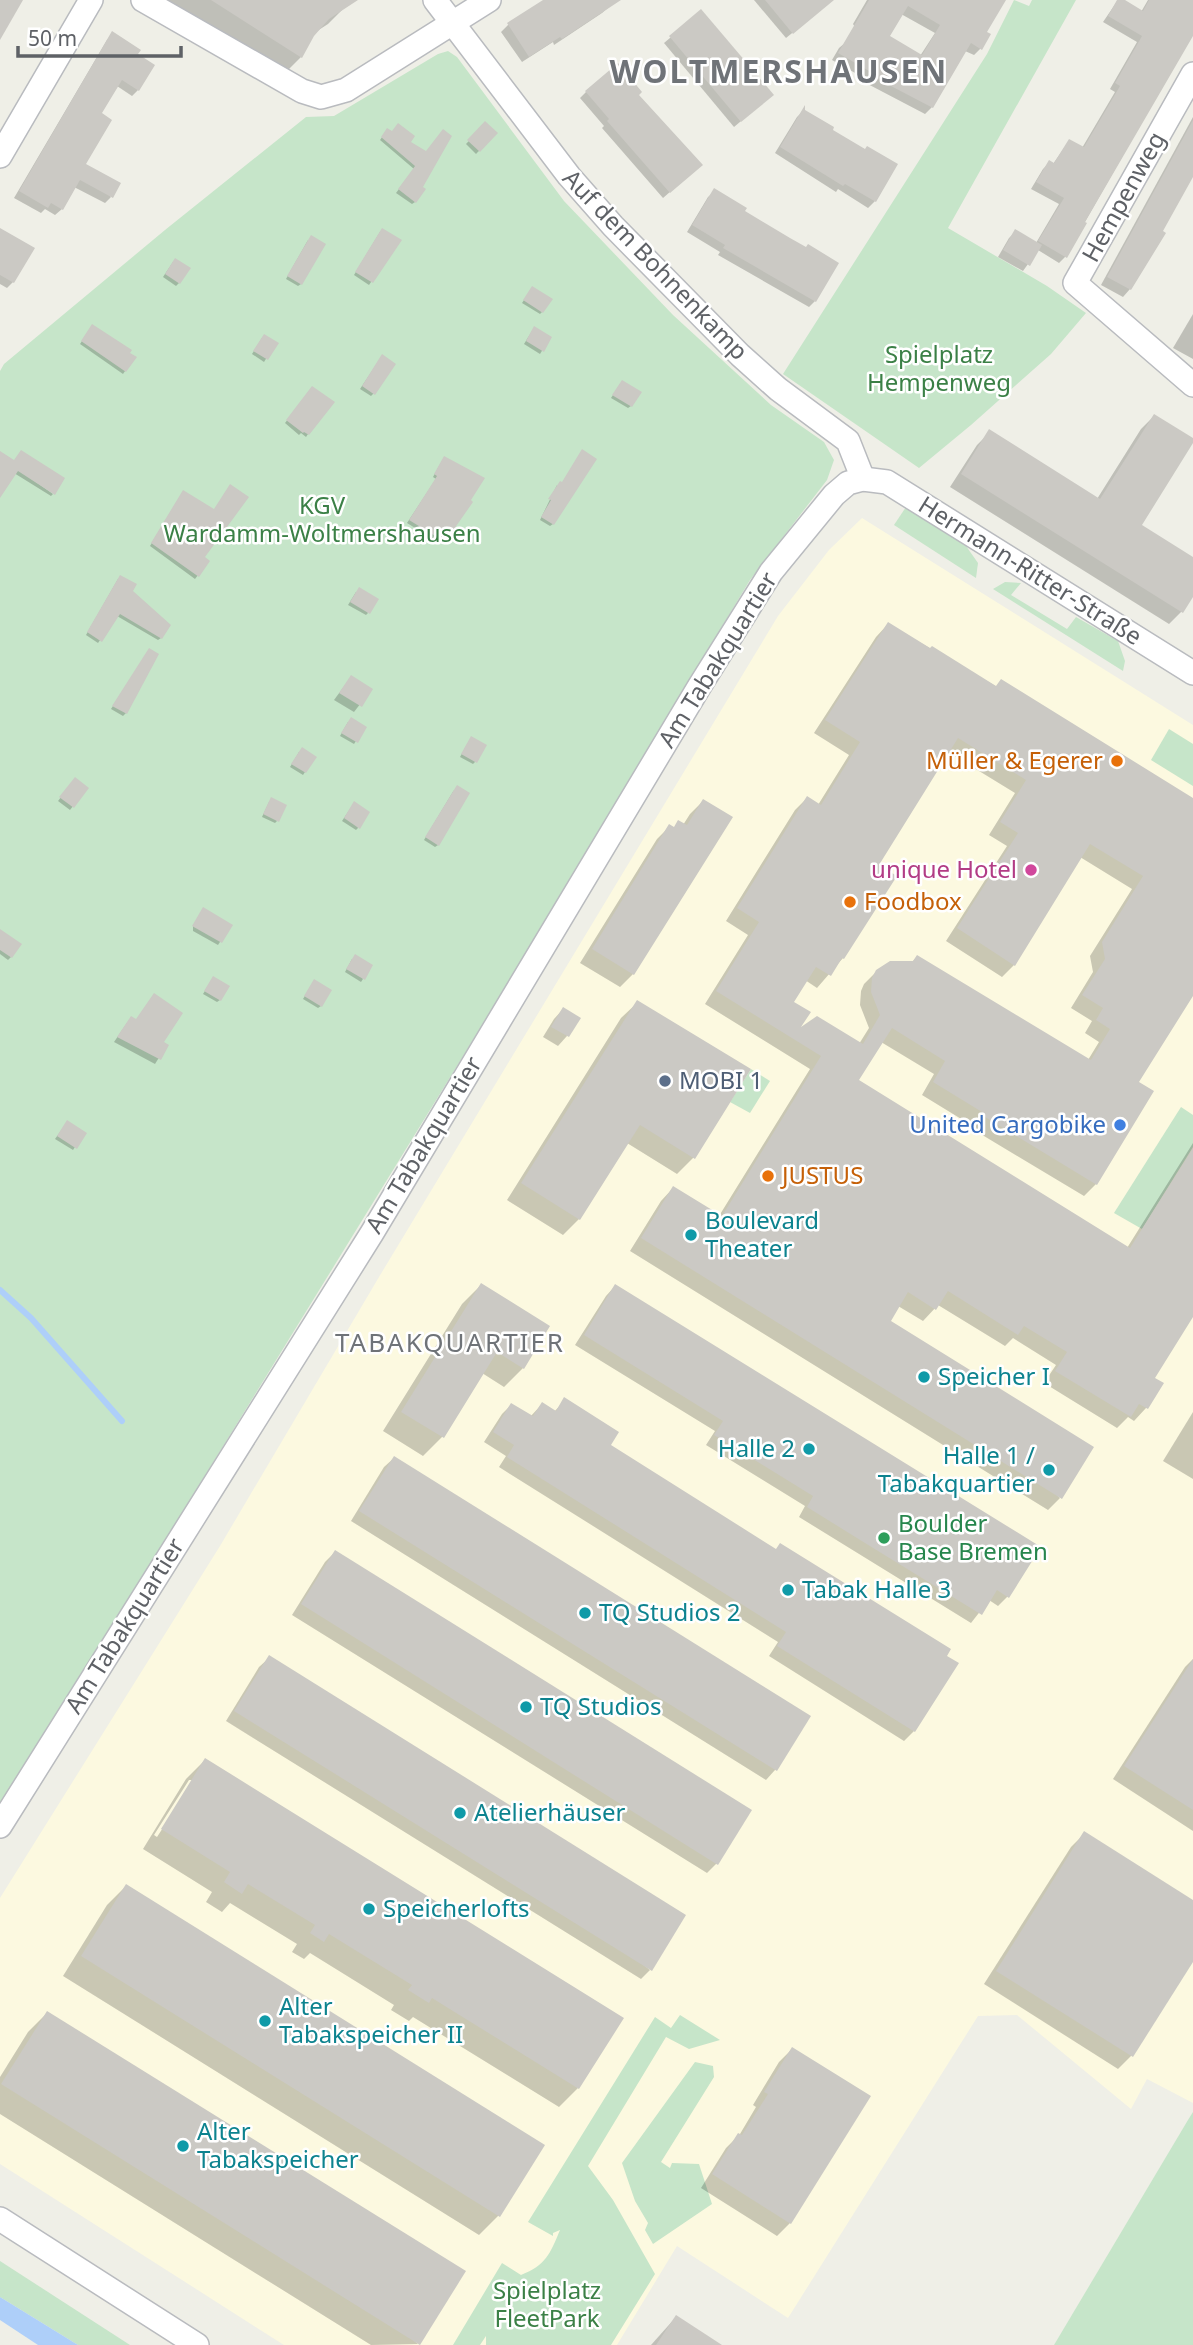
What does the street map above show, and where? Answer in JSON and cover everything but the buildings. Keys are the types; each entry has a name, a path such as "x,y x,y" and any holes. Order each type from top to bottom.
{"street":[{"path":"0,156 91,0"},
{"path":"143,0 302,91 321,97 346,90 489,0"},
{"name":"Auf dem Bohnenkamp","path":"435,0 569,176 613,226 740,355 778,389 848,442 863,479"},
{"name":"Hempenweg","path":"1193,74 1075,283 1193,385"},
{"name":"Hermann-Ritter-Straße","path":"863,479 887,482 1193,673"},
{"name":"Am Tabakquartier","path":"0,1826 372,1233 692,698 771,572 834,495 848,483 863,479"},
{"path":"0,2219 197,2345"}],"shaded area":[{"path":"862,518 1193,725 1193,2103 1147,2079 1131,2109 1017,2015 978,2016 788,2318 677,2246 617,2345 284,2345 0,2164 0,1898 220,1546 778,616 829,550"}],"green space":[{"name":"Spielplatz Hempenweg","path":"1014,0 1029,6 1032,0 1076,0 948,228 1047,286 1086,313 1051,354 919,468 783,374 987,54"},
{"name":"KGV Wardamm-Woltmershausen","path":"448,51 457,57 564,201 673,315 771,405 824,442 834,460 827,480 750,580 497,1001 0,1809 0,371 4,364 165,230 306,117 334,116 438,54"},
{"path":"906,507 966,546 978,563 976,578 894,525"},
{"path":"1005,582 1021,583 1011,595 1067,629 1076,617 1118,641 1125,661 1123,671 993,589"},
{"path":"1169,729 1193,744 1193,786 1151,760"},
{"path":"751,1069 770,1081 750,1113 730,1102"},
{"path":"1181,1107 1193,1115 1193,1147 1142,1229 1114,1213"},
{"name":"Spielplatz FleetPark","path":"680,2015 720,2040 689,2049 666,2037 588,2166 613,2200 655,2274 611,2345 486,2345 486,2336 480,2345 453,2345 502,2263 521,2275 546,2258 560,2230 553,2233 553,2236 528,2222 655,2017 671,2028"},
{"path":"695,2062 713,2066 714,2077 661,2162 670,2168 672,2163 699,2164 712,2204 653,2244 645,2230 648,2223 635,2201 622,2163"},
{"path":"1193,2112 1193,2345 1054,2345 1188,2120"},
{"path":"0,2261 130,2345 78,2345 0,2297"}],"water":[{"path":"0,2297 78,2345 38,2345 0,2320"}],"waterway":[{"path":"0,1290 31,1318 122,1421"}],"place":[{"name":"Müller & Egerer","path":"1117,761"},
{"name":"unique Hotel","path":"1031,870"},
{"name":"Foodbox","path":"850,902"},
{"name":"MOBI 1","path":"665,1081"},
{"name":"United Cargobike","path":"1120,1125"},
{"name":"JUSTUS","path":"768,1176"},
{"name":"Boulevard Theater","path":"691,1235"},
{"name":"Speicher I","path":"924,1377"},
{"name":"Halle 2","path":"809,1449"},
{"name":"Halle 1 / Tabakquartier","path":"1049,1470"},
{"name":"Boulder Base Bremen","path":"884,1538"},
{"name":"Tabak Halle 3","path":"788,1590"},
{"name":"TQ Studios 2","path":"585,1613"},
{"name":"TQ Studios","path":"526,1707"},
{"name":"Atelierhäuser","path":"460,1813"},
{"name":"Speicherlofts","path":"369,1909"},
{"name":"Alter Tabakspeicher II","path":"265,2021"},
{"name":"Alter Tabakspeicher","path":"183,2146"}],"district":[{"name":"WOLTMERSHAUSEN","path":"779,72"},
{"name":"TABAKQUARTIER","path":"450,1343"}]}
